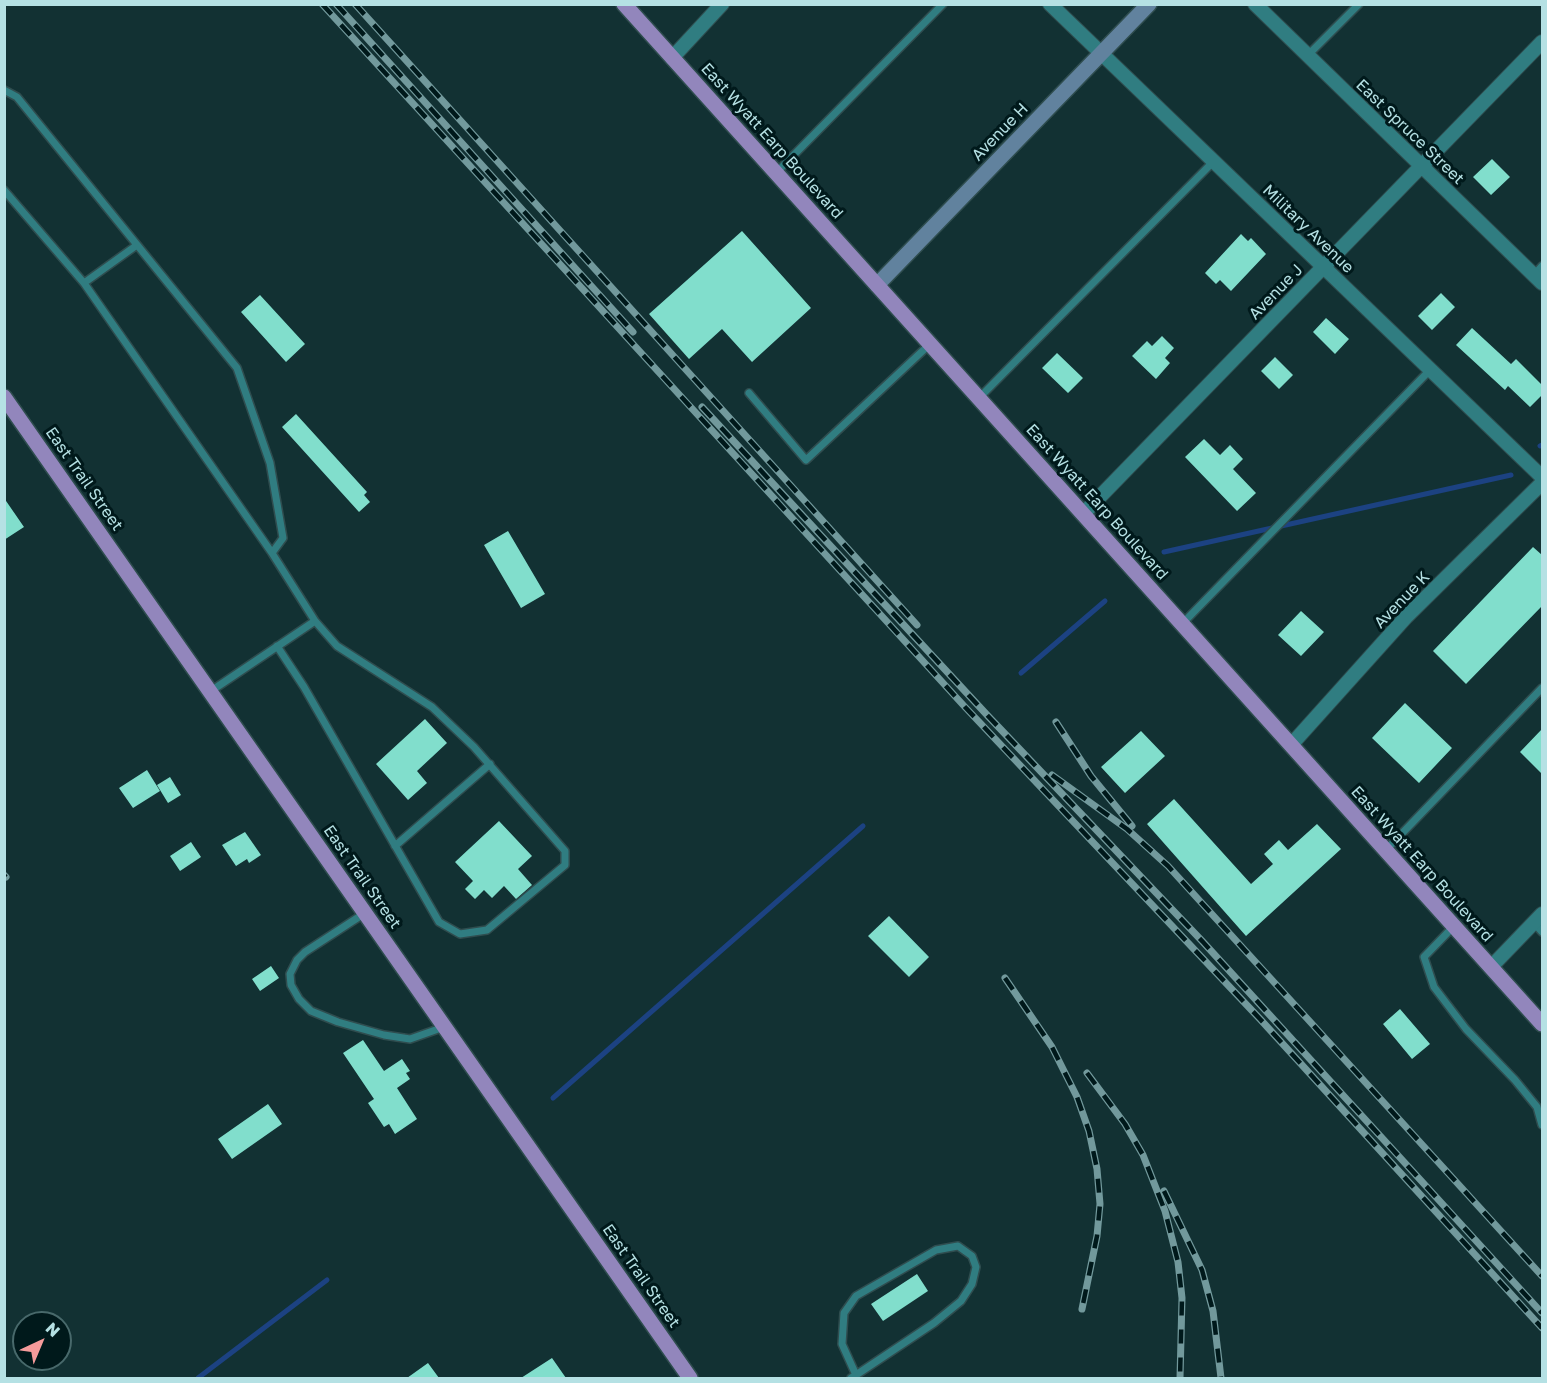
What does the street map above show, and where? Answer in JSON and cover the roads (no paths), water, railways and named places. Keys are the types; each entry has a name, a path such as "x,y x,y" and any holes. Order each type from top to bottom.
{"main road":[{"name":"East Wyatt Earp Boulevard","path":"624,4 1542,1024"},
{"name":"East Trail Street","path":"4,397 690,1378"}],"street":[{"path":"672,58 722,4"},
{"name":"Military Avenue","path":"1050,4 1542,477"},
{"name":"Avenue H","path":"877,285 1149,4"},
{"name":"East Spruce Street","path":"1254,4 1422,166 1540,275"},
{"name":"Avenue J","path":"1083,514 1542,42"},
{"name":"Avenue K","path":"1291,745 1406,617 1542,483"},
{"path":"1491,967 1540,923"}],"lane":[{"path":"776,173 943,4"},
{"path":"1308,56 1359,4"},
{"path":"4,90 17,97 237,368 270,463 283,538 272,553"},
{"path":"979,399 1213,162"},
{"path":"4,190 84,283 272,553 315,621 338,646 432,707 489,764 565,851 565,864 487,930 460,934 439,922 304,687 277,646"},
{"path":"84,283 137,245"},
{"path":"749,393 806,459 930,344"},
{"path":"1182,624 1431,370"},
{"path":"210,692 315,621"},
{"path":"1385,850 1542,688"},
{"path":"395,846 489,764"},
{"path":"365,913 305,952 297,960 290,974 291,986 299,999 311,1011 384,1035 410,1039 446,1026"},
{"path":"1454,926 1424,957 1434,987 1466,1029 1515,1080 1536,1107 1542,1125"},
{"path":"958,1246 972,1256 976,1267 972,1284 961,1301 854,1377 842,1344 844,1313 856,1296 936,1250 958,1246"}],"waterway":[{"path":"1164,552 1511,475"},
{"path":"1021,673 1105,601"},
{"path":"553,1098 863,826"},
{"path":"198,1378 327,1280"}],"railway":[{"path":"322,4 965,707 1260,1019 1542,1328"},
{"path":"336,4 633,332"},
{"path":"355,4 917,625"},
{"path":"702,407 988,716 1203,942 1542,1313"},
{"path":"1056,722 1091,776 1132,826"},
{"path":"1052,775 1127,829 1168,866 1542,1276"},
{"path":"1005,978 1052,1047 1077,1097 1089,1131 1097,1169 1100,1204 1097,1236 1082,1309"},
{"path":"1087,1073 1125,1124 1143,1155 1165,1211 1178,1262 1182,1298 1180,1378"},
{"path":"1164,1191 1202,1270 1213,1311 1221,1378"}]}
